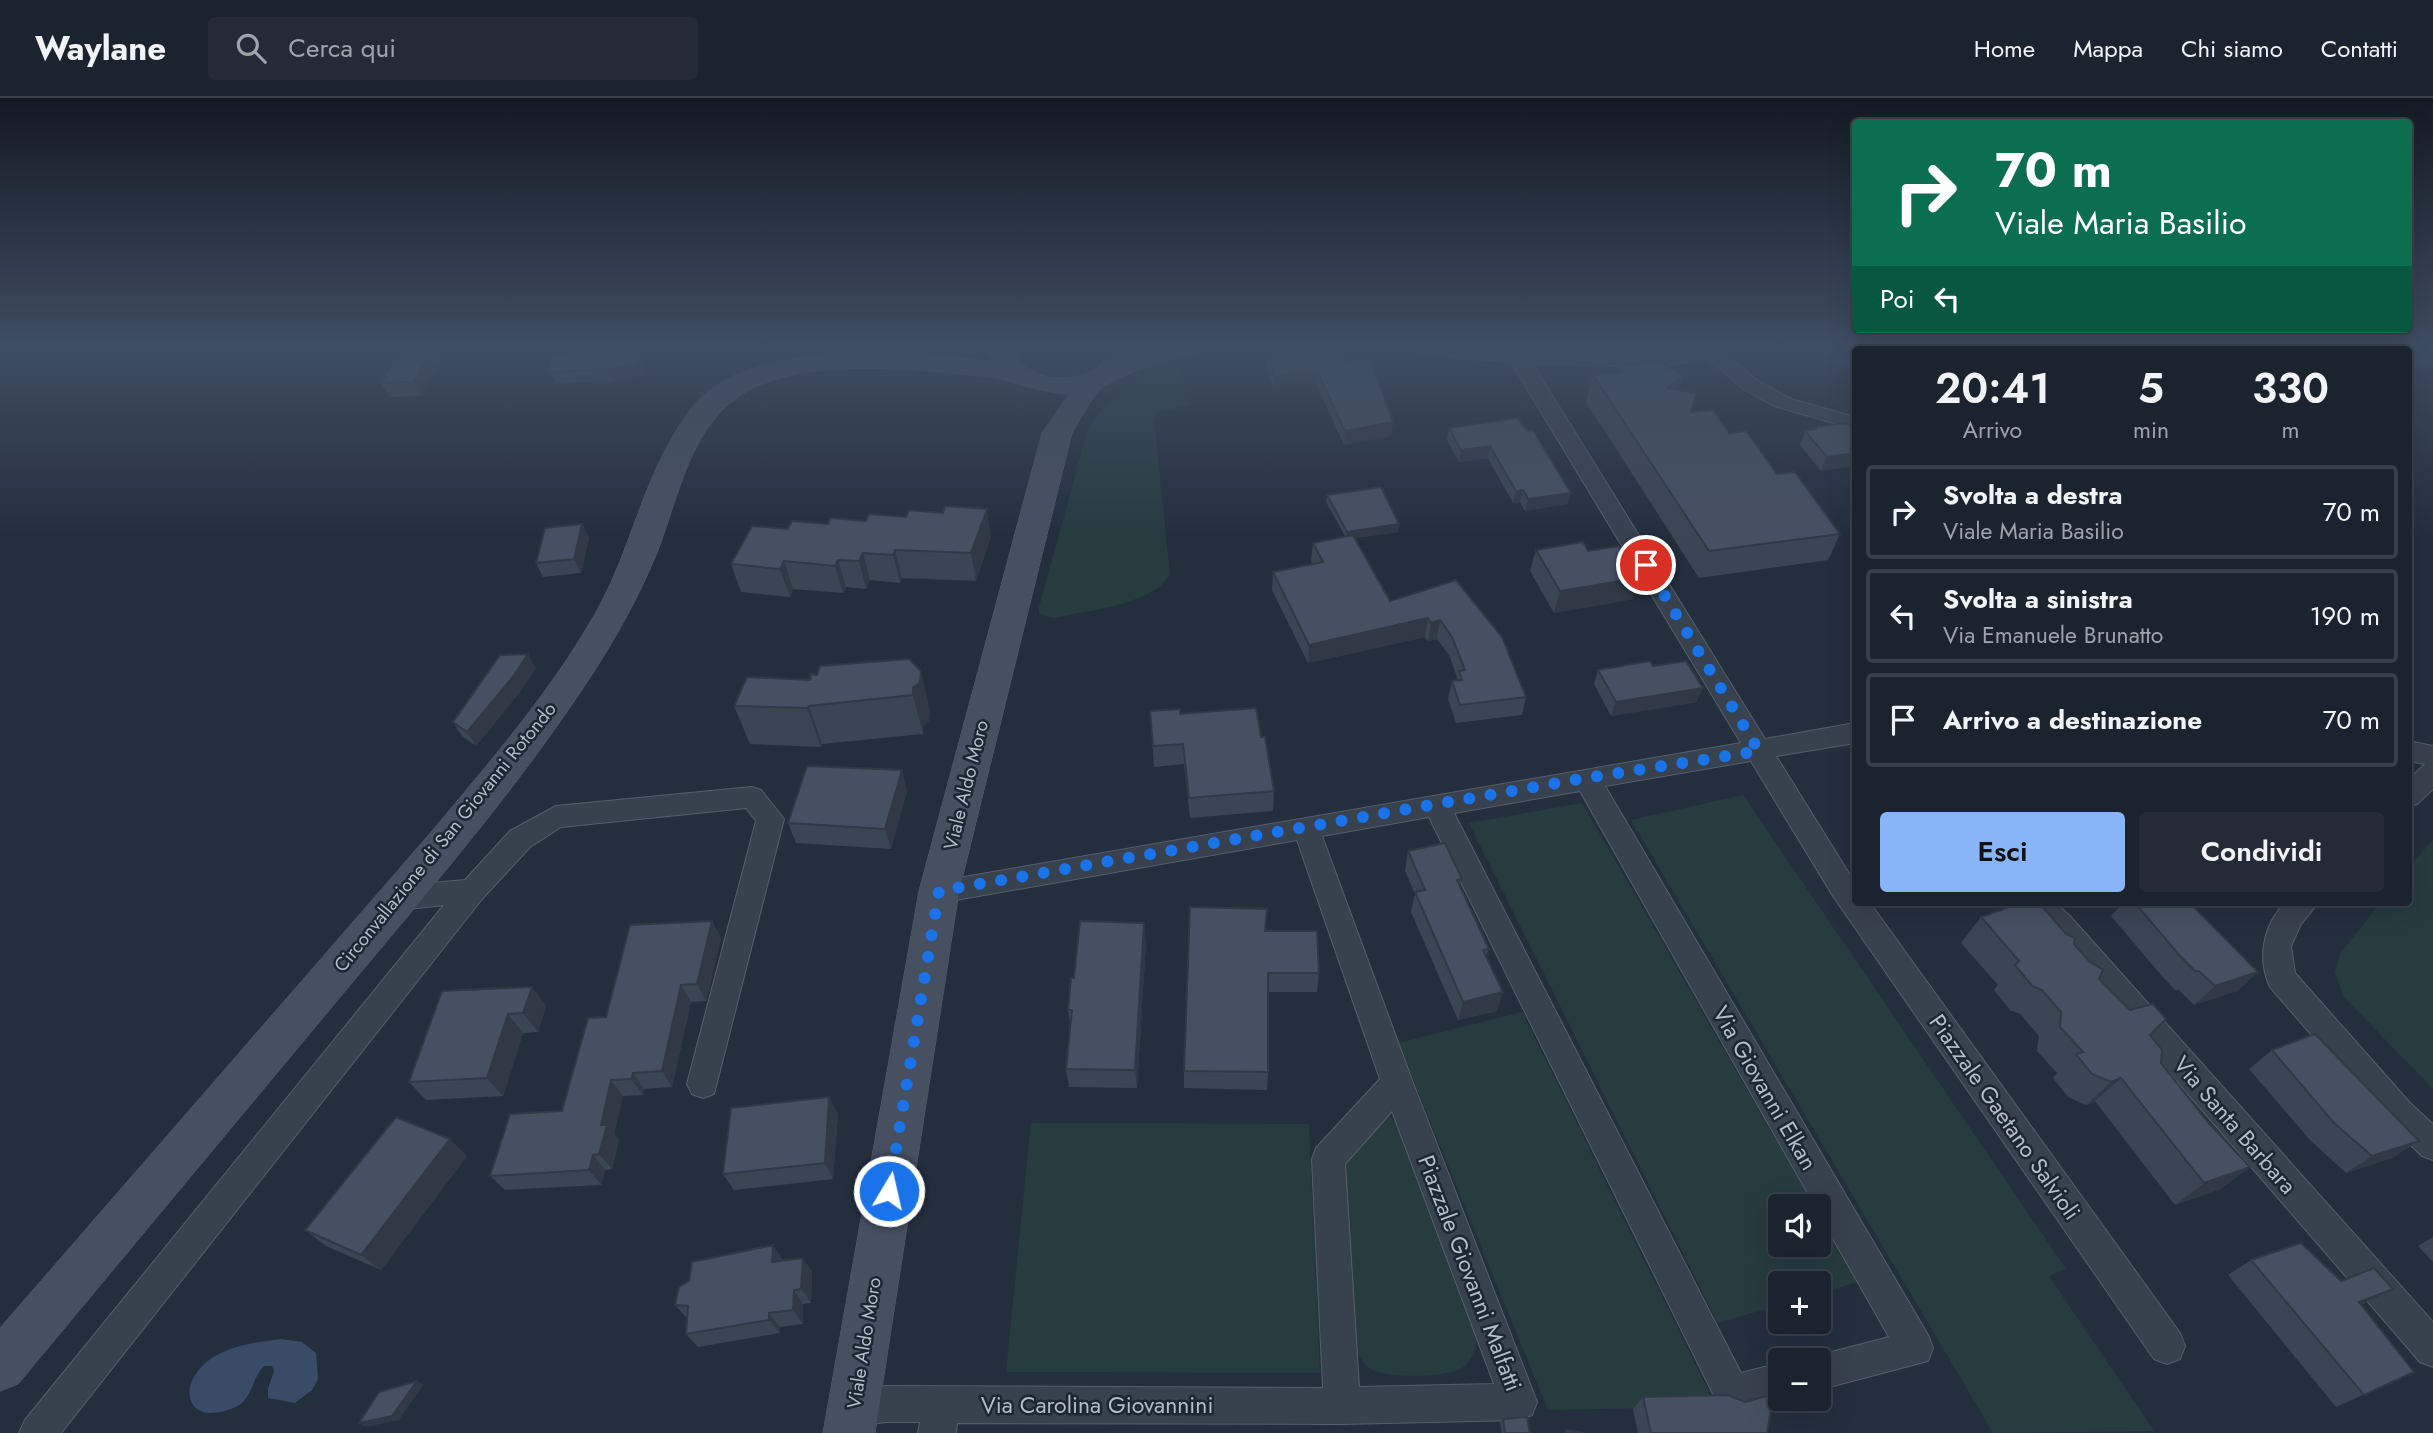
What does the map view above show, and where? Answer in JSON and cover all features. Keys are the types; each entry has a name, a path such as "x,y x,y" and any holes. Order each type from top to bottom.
{"main road":[{"name":"Circonvallazione di San Giovanni Rotondo","path":"0,1366 399,898 529,739 592,650 640,555 687,435 706,411"},
{"path":"1044,411 1058,433"},
{"name":"Viale Aldo Moro","path":"851,1421 939,891 1058,433 1072,411"}],"street":[{"name":"Piazzale Gaetano Salvioli","path":"1551,411 1759,751 1849,888"},
{"path":"1813,411 1852,422"},
{"path":"939,891 1852,734"},
{"path":"2412,752 2433,756"},
{"path":"2412,793 2433,772"},
{"name":"Via Giovanni Elkan","path":"1586,778 1915,1348 1831,1369"},
{"path":"38,1433 471,891 520,839 556,817 752,797 770,819 703,1084"},
{"path":"1437,806 1732,1393 1768,1384"},
{"name":"Piazzale Giovanni Malfatti","path":"1307,828 1397,1083 1519,1402 1342,1406"},
{"path":"399,898 471,891"},
{"name":"Piazzale Gaetano Salvioli","path":"1861,906 2167,1346"},
{"name":"Via Santa Barbara","path":"2038,906 2068,934 2433,1349"},
{"path":"2301,906 2291,916 2276,946 2281,978 2399,1113 2433,1145"},
{"path":"1342,1406 1328,1159 1397,1083"},
{"name":"Via Carolina Giovannini","path":"851,1421 885,1404 939,1419 1342,1406"}],"green space":[{"path":"1101,411 1161,411 1154,419 1170,575 1148,594 1133,600 1053,618 1039,614 1039,607 1088,429"},
{"path":"1743,795 2066,1269 2049,1276 2154,1431 1993,1433 1631,820"},
{"path":"1582,803 1807,1194 1768,1194 1768,1257 1831,1257 1831,1235 1858,1282 1831,1290 1831,1271 1768,1271 1768,1308 1718,1323 1469,823"},
{"path":"2433,839 2433,1089 2344,997 2335,973 2340,954 2378,906 2412,906 2412,864"},
{"path":"1522,1012 1709,1392 1706,1407 1548,1410 1398,1043"},
{"path":"1387,1114 1398,1125 1477,1334 1475,1348 1466,1365 1445,1374 1418,1376 1380,1373 1367,1366 1356,1349 1343,1158"},
{"path":"1031,1123 1309,1124 1320,1373 1006,1372"}],"water":[{"path":"281,1339 302,1342 316,1353 318,1379 312,1390 295,1403 268,1398 274,1371 272,1366 264,1366 247,1397 238,1406 219,1412 204,1412 195,1407 190,1397 190,1386 207,1362 237,1347"}],"building":[{"path":"1336,411 1389,411 1393,422 1345,431"},
{"path":"1617,411 1714,411 1729,433 1746,431 1777,474 1795,472 1840,534 1709,551"},
{"path":"1517,418 1527,431 1533,430 1571,493 1528,499 1523,490 1516,491 1490,446 1461,450 1449,428"},
{"path":"1847,423 1852,429 1852,453 1827,457 1805,431"},
{"path":"1381,487 1399,524 1347,532 1327,495"},
{"path":"945,506 987,509 971,553 895,550 893,555 863,553 859,561 838,560 835,566 784,561 780,569 731,564 752,526 788,529 792,521 828,524 830,518 866,521 869,514 906,517 909,510 943,513"},
{"path":"582,524 574,559 536,563 545,528"},
{"path":"1353,535 1390,601 1456,580 1502,637 1526,697 1460,705 1452,681 1462,680 1459,671 1465,670 1452,637 1440,620 1431,623 1428,618 1309,645 1273,572 1323,562 1313,543"},
{"path":"1583,542 1588,551 1619,546 1639,578 1560,591 1536,550"},
{"path":"528,654 512,678 467,732 453,722 500,655"},
{"path":"909,659 921,671 920,682 913,688 913,695 807,708 734,706 747,677 810,680 811,674 817,675 820,666"},
{"path":"1650,661 1653,666 1686,661 1703,688 1616,702 1598,670"},
{"path":"1256,708 1261,737 1265,737 1274,791 1189,798 1183,744 1153,746 1150,711 1180,709 1180,714"},
{"path":"807,766 902,770 885,829 788,823"},
{"path":"1445,843 1462,879 1457,880 1489,949 1483,950 1503,992 1463,1002 1415,892 1425,890 1408,851"},
{"path":"2012,906 2042,906 2066,934 2075,938 2074,944 2089,961 2103,970 2099,979 2130,1010 2153,1004 2166,1019 2150,1035 2162,1050 2161,1063 2207,1121 2250,1167 2204,1183 2121,1078 2111,1082 2092,1074 2076,1054 2083,1052 2060,1027 2061,1012 2042,990 2032,986 2015,965 2019,961 1981,917"},
{"path":"2138,906 2193,906 2258,972 2215,986 2180,956"},
{"path":"1190,907 1267,909 1265,931 1317,931 1319,973 1268,973 1268,1072 1184,1071"},
{"path":"712,921 697,984 681,985 662,1071 633,1073 631,1079 611,1080 601,1125 607,1125 599,1154 593,1155 589,1170 490,1176 510,1114 562,1111 588,1018 606,1017 630,925"},
{"path":"1080,921 1144,923 1135,1070 1066,1069 1072,1010 1068,1010 1071,978 1074,978"},
{"path":"532,987 523,1013 508,1014 487,1078 409,1082 442,991"},
{"path":"2315,1034 2419,1141 2372,1156 2334,1123 2272,1050"},
{"path":"829,1097 825,1163 723,1174 731,1108"},
{"path":"396,1117 450,1139 361,1255 305,1230"},
{"path":"2301,1243 2341,1281 2374,1268 2393,1289 2359,1302 2414,1372 2364,1395 2251,1260"},
{"path":"773,1245 772,1262 803,1258 801,1289 794,1290 793,1310 769,1313 769,1320 686,1334 688,1306 675,1305 679,1287 689,1281 692,1262"},
{"path":"417,1381 392,1416 359,1423 379,1392"},
{"path":"1728,1395 1745,1402 1768,1396 1768,1411 1771,1411 1767,1433 1651,1433 1643,1397"},
{"path":"1527,1417 1530,1433 1505,1433 1503,1419"}],"route":[{"path":"889,1191 939,891 1586,778 1759,751 1646,565"}]}
